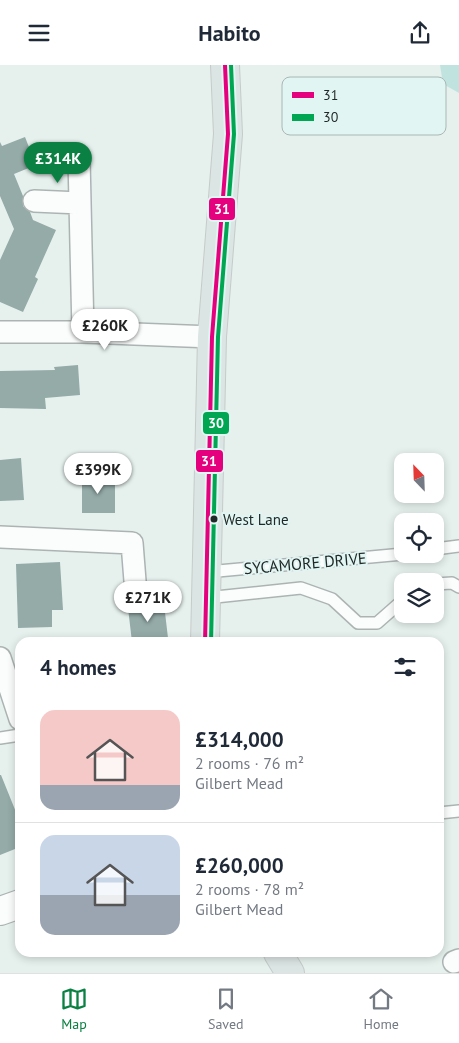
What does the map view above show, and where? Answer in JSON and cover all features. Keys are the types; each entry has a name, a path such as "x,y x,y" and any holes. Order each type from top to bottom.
{"main road":[{"path":"205,637 212,337 228,134 226,65"},
{"path":"280,957 290,973"}],"street":[{"path":"79,159 83,332"},
{"path":"34,201 80,203"},
{"path":"0,331 212,337"},
{"path":"0,537 132,543 134,581"},
{"path":"0,658 15,704"},
{"path":"0,911 15,906"}],"lane":[{"path":"444,548 459,545"},
{"name":"SYCAMORE DRIVE","path":"207,585 394,555"},
{"path":"444,584 452,583 459,587"},
{"path":"207,585 300,589 332,599 358,623 377,623 394,608"},
{"path":"0,738 15,736"},
{"path":"444,812 459,811"}],"shaded area":[{"path":"440,65 459,65 459,93 446,86 446,77 442,77"}],"building":[{"path":"25,137 36,165 14,174 23,196 23,206 30,212 33,220 56,230 35,277 38,279 23,312 0,302 0,260 14,229 0,196 0,142 2,146"},
{"path":"78,365 80,395 45,398 46,409 0,408 0,371 55,370 54,367"},
{"path":"21,458 24,500 0,501 0,460"},
{"path":"82,476 115,476 115,513 82,513"},
{"path":"60,562 63,610 52,610 52,627 18,628 16,564"},
{"path":"164,604 168,637 131,637 128,608"},
{"path":"1,775 15,810 15,849 0,855"}],"transit line":[{"name":"31","path":"205,637 212,337 228,134 225,65"},
{"name":"30","path":"211,637 218,337 234,134 231,65"}],"place":[{"name":"West Lane","path":"214,519"}]}
